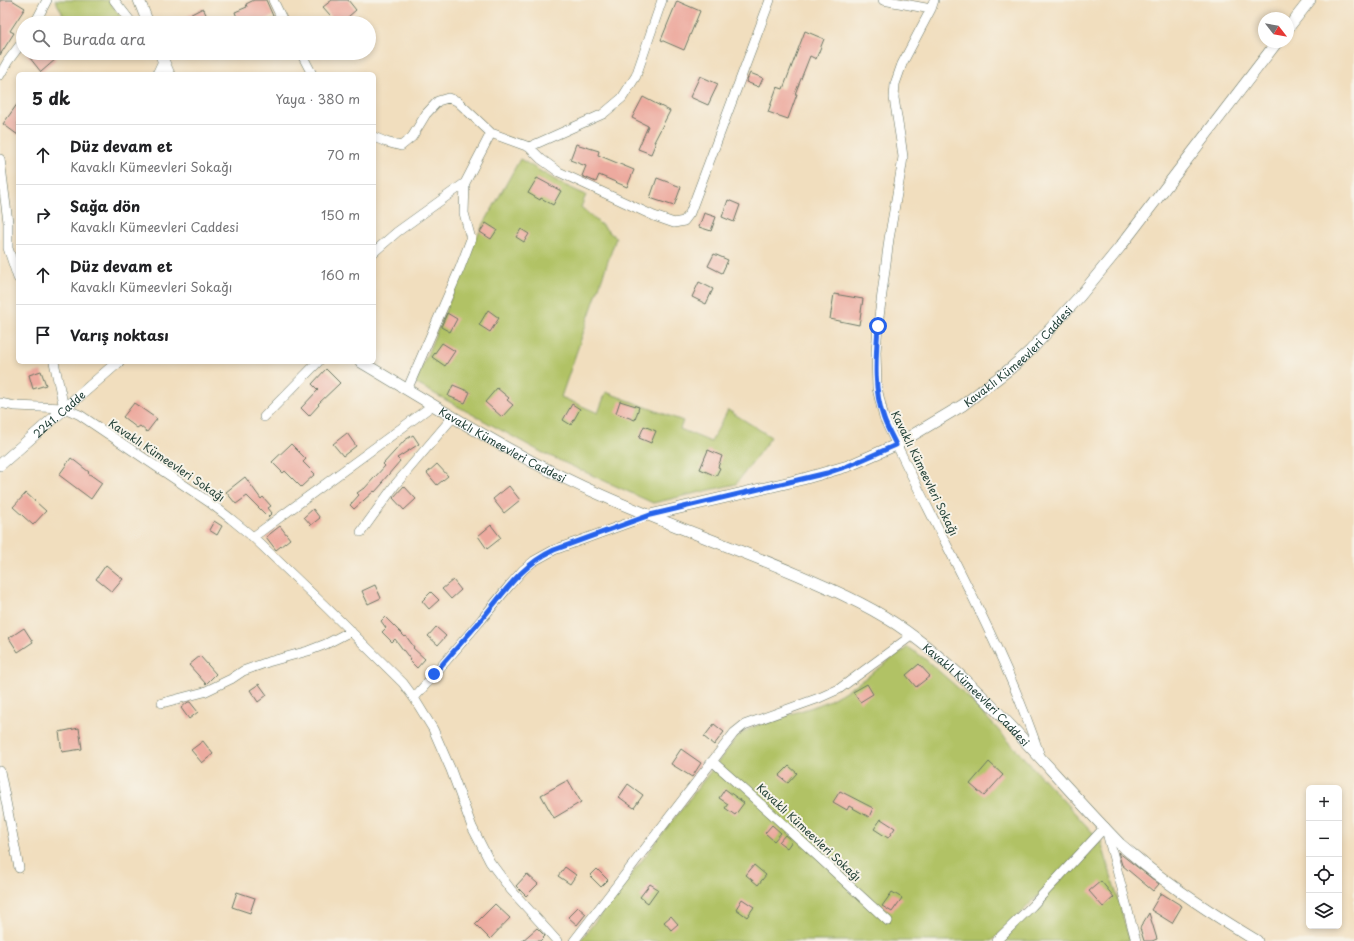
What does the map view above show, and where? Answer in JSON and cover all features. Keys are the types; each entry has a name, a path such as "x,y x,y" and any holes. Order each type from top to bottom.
{"street":[{"path":"39,16 47,0"},
{"path":"114,0 127,16"},
{"path":"139,0 145,16"},
{"path":"273,0 281,16"},
{"path":"529,147 603,114 622,98 636,76 662,0"},
{"path":"376,138 400,146 412,137 426,114 438,101 448,98 457,101 491,133 529,147 541,159 559,172 674,224 684,221 690,213 770,0"},
{"path":"883,0 932,4"},
{"path":"1294,20 1310,0"},
{"name":"Kavaklı Kümeevleri Sokağı","path":"932,4 902,64 895,84 894,91 896,113 902,142 903,157 888,246 878,326 876,352 877,388 884,418 896,445 988,627 1022,704 1040,756"},
{"name":"Kavaklı Kümeevleri Caddesi","path":"650,515 827,473 862,461 896,445 970,400 1011,368 1053,326 1080,296 1120,248 1272,48"},
{"path":"0,75 16,50"},
{"path":"158,72 161,60"},
{"path":"163,60 168,72"},
{"path":"305,60 311,72"},
{"path":"376,250 421,214 464,183 491,133"},
{"path":"0,159 4,212 8,222 8,248 16,272"},
{"path":"407,390 471,239 464,212 464,183"},
{"path":"0,403 15,406 64,408 54,364"},
{"name":"2241. Cadde","path":"0,465 116,364"},
{"path":"264,417 316,364"},
{"name":"Kavaklı Kümeevleri Caddesi","path":"364,364 512,452 568,481 818,583 880,614 911,636 955,672 1040,756 1074,795 1122,845 1161,877 1196,902 1257,941"},
{"path":"253,538 433,405"},
{"name":"Kavaklı Kümeevleri Sokağı","path":"64,408 80,415 96,425 209,502 253,538 351,631 403,683 433,729 442,748 472,826 499,876 556,941"},
{"path":"361,532 395,485 453,417"},
{"path":"414,698 482,620 523,570 534,561 554,550 650,515"},
{"path":"162,703 204,692 231,679 243,671 268,662 308,651 326,644 351,631"},
{"path":"574,941 734,733 744,725 839,690 911,636"},
{"name":"Kavaklı Kümeevleri Sokağı","path":"712,762 773,815 888,921"},
{"path":"0,771 19,868"},
{"path":"996,941 1032,906 1105,827"},
{"path":"1105,827 1136,941"}],"green space":[{"path":"55,0 109,0 120,16 64,16"},
{"path":"520,159 562,184 586,195 581,207 616,238 561,397 598,413 606,392 683,421 680,429 711,442 728,410 771,437 736,484 653,503 541,452 415,383 476,238"},
{"path":"908,647 924,658 966,695 1095,835 1032,902 992,941 580,941 737,737 757,725 830,700"},
{"path":"1101,841 1130,941 998,941"}],"building":[{"path":"0,0 12,0 25,8 20,16 16,16 16,22 10,31 14,33 0,55"},
{"path":"254,0 266,0 273,16 236,16 235,12 247,7 246,4"},
{"path":"332,0 348,0 356,10 349,16 331,16 323,7"},
{"path":"677,1 700,11 684,50 661,40"},
{"path":"203,8 207,16 188,16"},
{"path":"805,31 824,39 816,59 810,56 795,94 797,94 788,119 768,112 777,87 783,89"},
{"path":"32,60 55,60 41,72"},
{"path":"750,73 763,78 759,87 746,82"},
{"path":"700,76 718,84 708,105 690,97"},
{"path":"643,97 670,111 654,142 656,142 651,154 638,149 648,126 632,118"},
{"path":"16,106 16,134 3,124"},
{"path":"576,144 599,151 598,155 634,170 627,187 599,175 596,182 582,176 586,166 570,160"},
{"path":"537,178 561,191 553,205 528,193"},
{"path":"657,178 681,187 674,206 650,198"},
{"path":"728,200 740,205 734,222 722,217"},
{"path":"704,213 716,217 711,231 699,227"},
{"path":"486,223 497,230 491,239 480,232"},
{"path":"521,229 529,234 524,242 516,237"},
{"path":"714,254 728,260 722,273 708,266"},
{"path":"699,282 713,289 706,304 692,297"},
{"path":"834,294 863,299 859,325 830,319"},
{"path":"488,310 499,318 490,332 479,325"},
{"path":"447,313 457,319 450,332 441,327"},
{"path":"442,343 455,351 445,366 432,357"},
{"path":"326,369 340,383 318,404 319,405 309,416 301,408 318,390 312,384"},
{"path":"41,371 46,385 33,389 29,375"},
{"path":"453,385 470,392 465,403 448,396"},
{"path":"497,388 509,398 507,400 513,405 502,417 485,402"},
{"path":"620,401 639,407 635,420 616,413"},
{"path":"134,403 157,419 147,432 140,426 137,428 123,417"},
{"path":"572,404 580,409 571,425 563,420"},
{"path":"644,426 656,431 651,443 639,438"},
{"path":"347,433 356,446 343,456 333,444"},
{"path":"413,435 419,444 397,458 400,461 382,482 383,483 375,492 374,491 354,509 350,505 359,495 357,493 364,489 385,466 383,464 405,440"},
{"path":"291,444 306,459 303,462 315,474 301,487 285,471 283,473 272,462"},
{"path":"708,450 722,456 718,467 720,468 716,476 700,469"},
{"path":"71,458 102,483 91,499 59,475"},
{"path":"437,464 448,476 437,485 427,473"},
{"path":"245,477 261,499 263,497 271,506 268,508 272,513 268,517 247,496 236,504 226,492"},
{"path":"404,486 416,499 404,510 393,498"},
{"path":"509,486 520,500 504,513 493,499"},
{"path":"26,493 46,511 33,525 13,507"},
{"path":"313,509 320,518 311,525 304,517"},
{"path":"214,521 222,526 217,535 209,530"},
{"path":"491,525 501,538 487,549 478,536"},
{"path":"280,526 290,539 276,550 266,537"},
{"path":"106,565 123,579 112,592 96,579"},
{"path":"453,580 461,590 451,599 442,589"},
{"path":"375,585 381,598 368,604 362,591"},
{"path":"431,592 439,600 429,609 422,601"},
{"path":"385,617 405,637 406,636 414,647 413,648 425,659 417,668 409,660 410,659 395,639 392,642 382,632 386,628 381,621"},
{"path":"436,627 446,636 438,645 428,636"},
{"path":"24,628 33,642 18,652 9,638"},
{"path":"200,656 216,674 206,684 189,665"},
{"path":"919,664 930,676 916,687 906,675"},
{"path":"259,684 267,695 258,702 250,690"},
{"path":"867,684 873,694 860,702 853,692"},
{"path":"190,702 198,712 189,719 181,708"},
{"path":"714,724 724,732 714,745 704,737"},
{"path":"79,728 82,749 62,752 59,732"},
{"path":"203,741 213,754 202,763 191,750"},
{"path":"681,749 701,763 692,777 671,764"},
{"path":"989,762 1003,775 984,796 970,784"},
{"path":"789,766 797,773 788,783 779,776"},
{"path":"568,780 581,802 554,818 541,795"},
{"path":"628,784 643,795 634,808 619,797"},
{"path":"725,789 744,803 735,815 725,808 728,804 719,798"},
{"path":"840,791 873,808 869,817 849,806 847,810 833,802"},
{"path":"881,819 895,828 888,838 874,829"},
{"path":"772,825 781,833 774,841 765,833"},
{"path":"785,835 792,841 787,848 779,842"},
{"path":"1118,852 1159,884 1153,891 1122,865"},
{"path":"754,865 766,875 758,885 746,875"},
{"path":"565,867 576,875 570,884 558,876"},
{"path":"597,869 608,880 601,887 590,876"},
{"path":"527,874 538,884 526,896 516,886"},
{"path":"1101,881 1114,897 1103,907 1089,891"},
{"path":"650,884 658,889 648,903 640,897"},
{"path":"237,892 255,898 250,913 232,907"},
{"path":"892,892 902,898 892,912 882,906"},
{"path":"1161,893 1182,906 1172,923 1151,910"},
{"path":"742,899 754,907 747,917 736,909"},
{"path":"495,904 510,918 490,939 475,924"},
{"path":"578,907 586,914 577,925 568,917"},
{"path":"1149,913 1157,939 1152,941 1144,941 1140,928"},
{"path":"671,916 678,924 671,930 664,922"},
{"path":"537,928 545,936 540,941 522,941"}],"route":[{"path":"434,674 482,620 523,570 542,555 650,515 827,473 868,458 896,445 884,418 877,388 876,352 878,326"}]}
